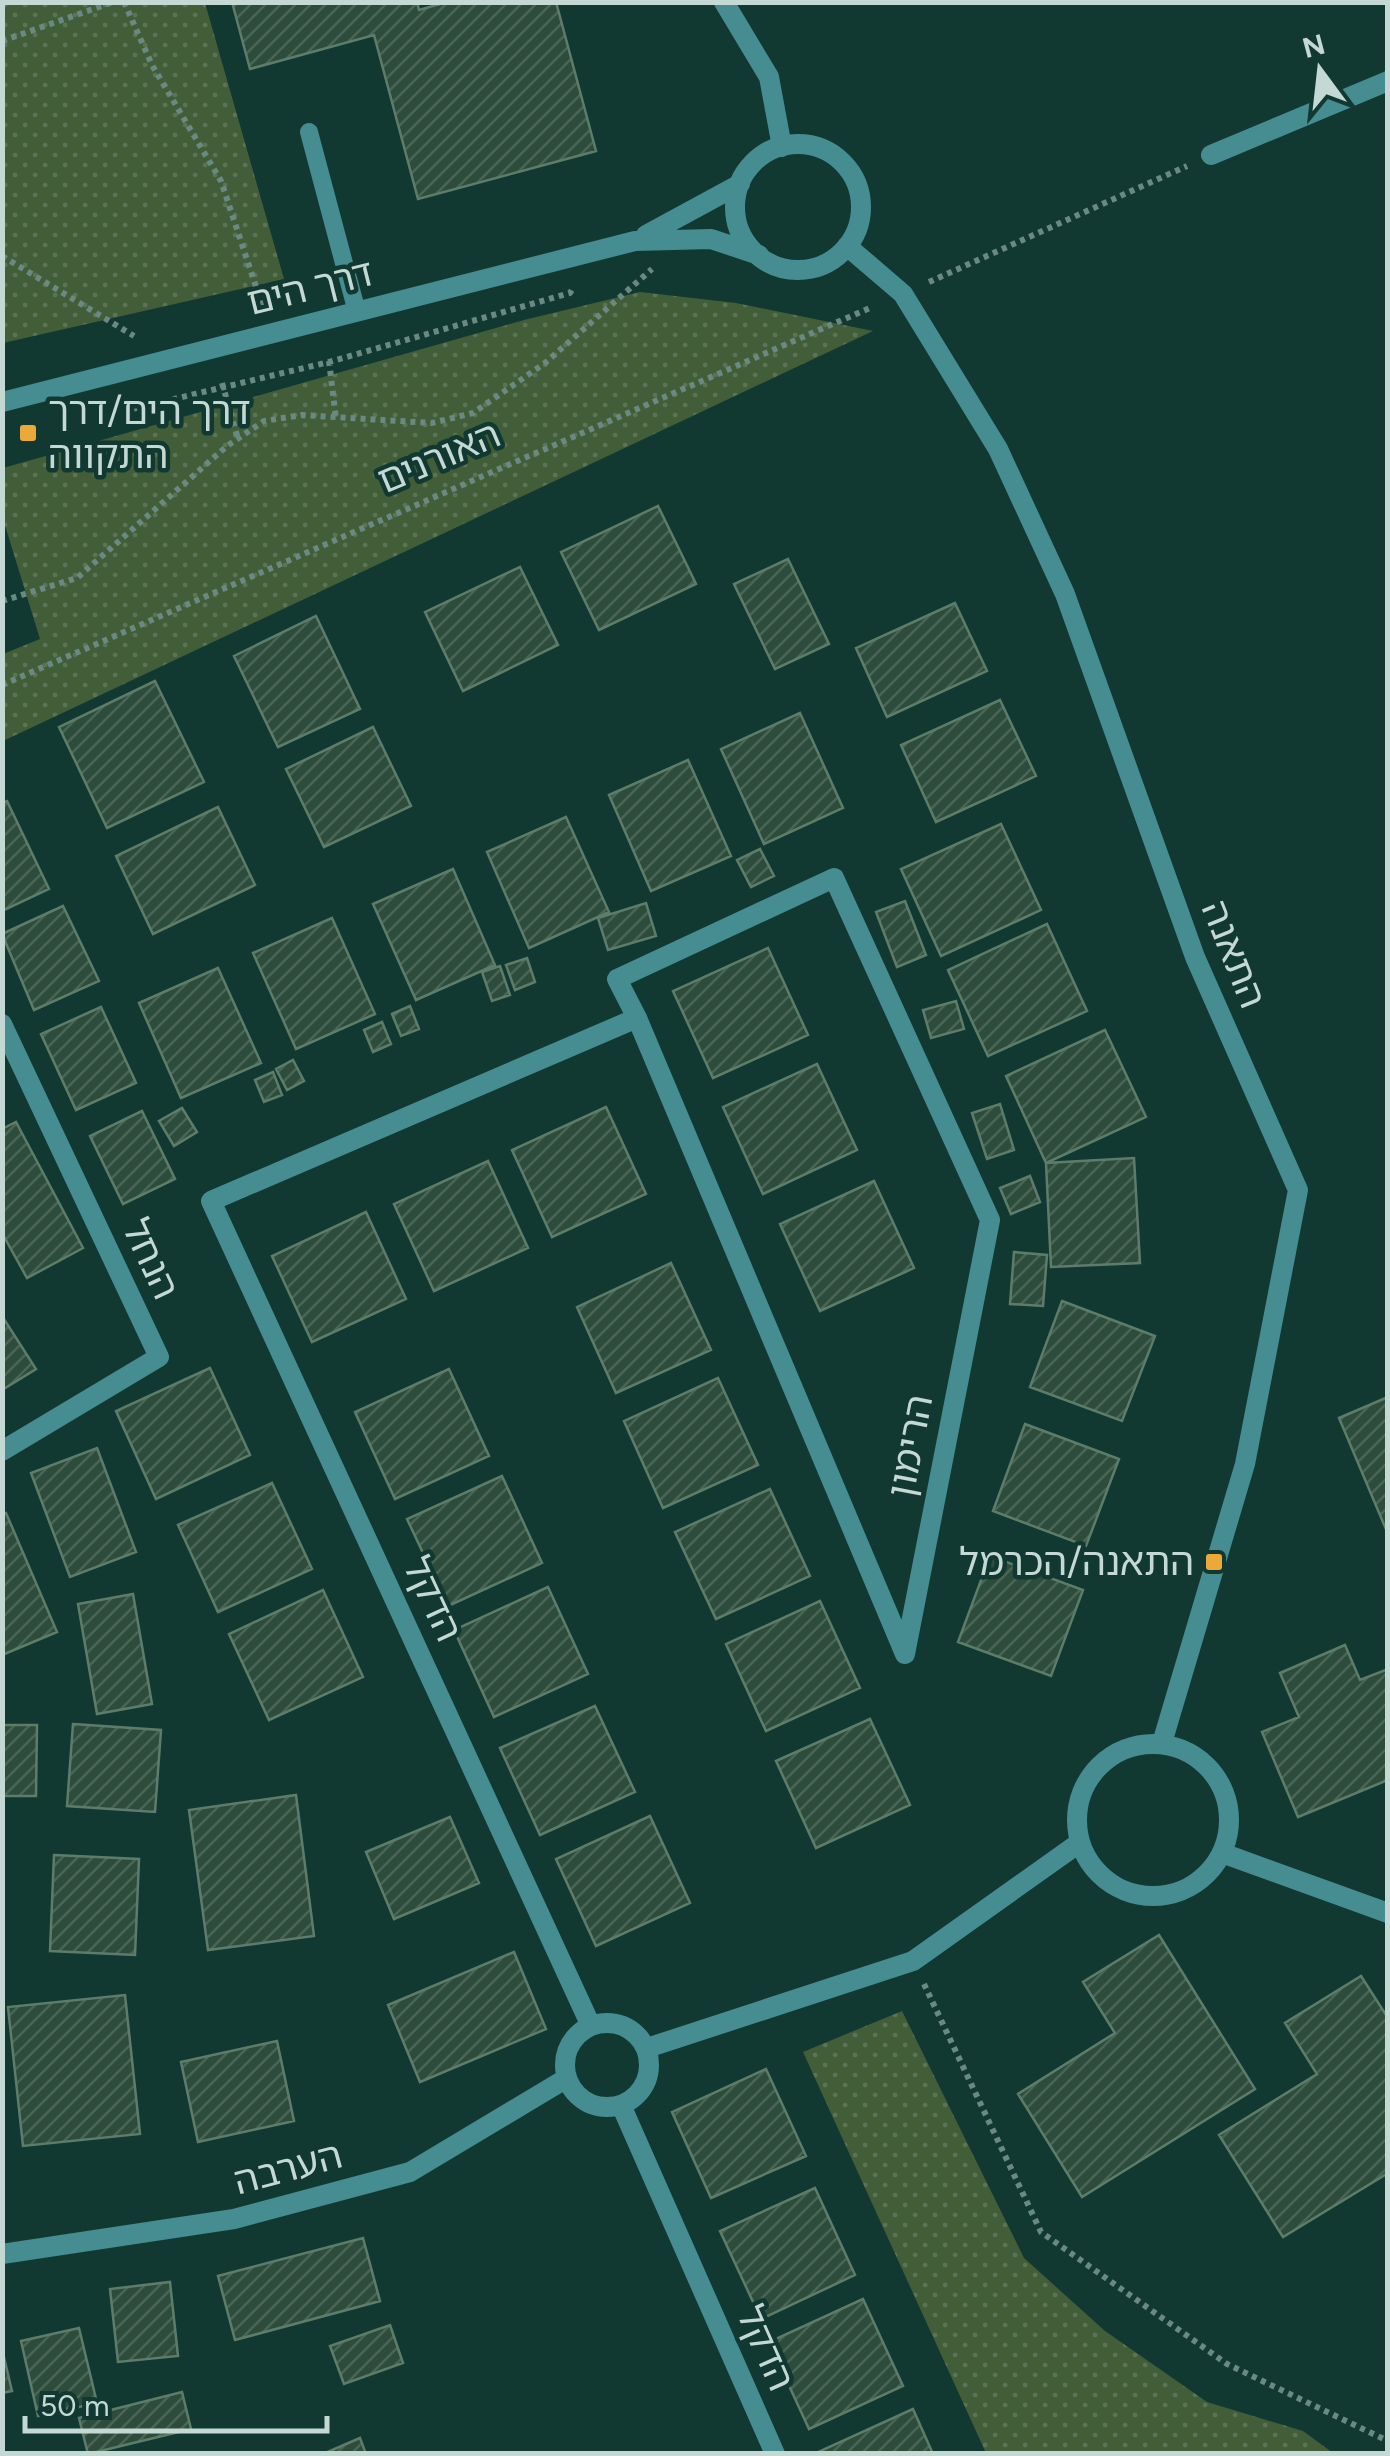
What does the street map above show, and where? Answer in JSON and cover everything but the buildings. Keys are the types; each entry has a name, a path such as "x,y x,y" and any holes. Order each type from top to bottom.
{"street":[{"path":"724,2 769,77 782,147"},
{"path":"1211,155 1388,80"},
{"path":"802,144 821,148 850,172 861,210 847,246 824,264 785,268 759,256 737,223 740,184 756,160 782,147 802,144"},
{"name":"דרך הים","path":"635,241 740,184"},
{"name":"דרך הים","path":"2,402 635,241 710,238 759,256"},
{"name":"התאנה","path":"847,246 903,294 998,449 1065,594 1194,957 1298,1190 1245,1464 1162,1743"},
{"name":"הרימון","path":"834,878 990,1220 905,1654 806,1418 637,1018 617,978 834,878"},
{"name":"הדקל","path":"591,2026 211,1201 637,1018"},
{"name":"הנחל","path":"2,1024 159,1358 2,1451"},
{"path":"1162,1743 1201,1759 1225,1792 1229,1834 1222,1854 1209,1872 1191,1886 1147,1896 1105,1880 1079,1843 1076,1818 1081,1793 1093,1770 1113,1754 1136,1744 1162,1743"},
{"path":"647,2048 912,1961 1079,1843"},
{"path":"1222,1854 1383,1908"},
{"path":"614,2022 628,2026 647,2048 649,2077 642,2089 622,2105 594,2106 582,2099 567,2078 567,2051 574,2038 591,2026 614,2022"},
{"name":"הערבה","path":"2,2254 234,2220 410,2172 567,2078"},
{"name":"הדקל","path":"622,2105 775,2454"}],"lane":[{"path":"309,132 357,312"}],"path":[{"path":"2,41 113,2"},
{"path":"124,2 152,65 220,181 239,226 271,334"},
{"name":"האורנים","path":"2,685 903,294 1211,155"},
{"path":"2,601 78,578 238,439 264,421 302,415 432,423 472,414 545,364 690,237"},
{"path":"82,382 128,410 329,362 570,293 592,252"},
{"path":"2,256 172,359"},
{"path":"324,320 336,419"},
{"path":"212,348 238,439"},
{"path":"912,1961 1042,2232 1227,2364 1388,2441"}],"green space":[{"path":"2,3 205,3 284,279 3,343"},
{"path":"640,292 736,303 873,331 3,741 3,654 40,639 3,519 3,468 524,320"},
{"path":"902,2011 1024,2258 1105,2331 1207,2402 1303,2431 1333,2453 986,2453 803,2052"}],"place":[{"name":"דרך הים/דרך התקווה","path":"28,433"},
{"name":"התאנה/הכרמל","path":"1214,1562"}]}
